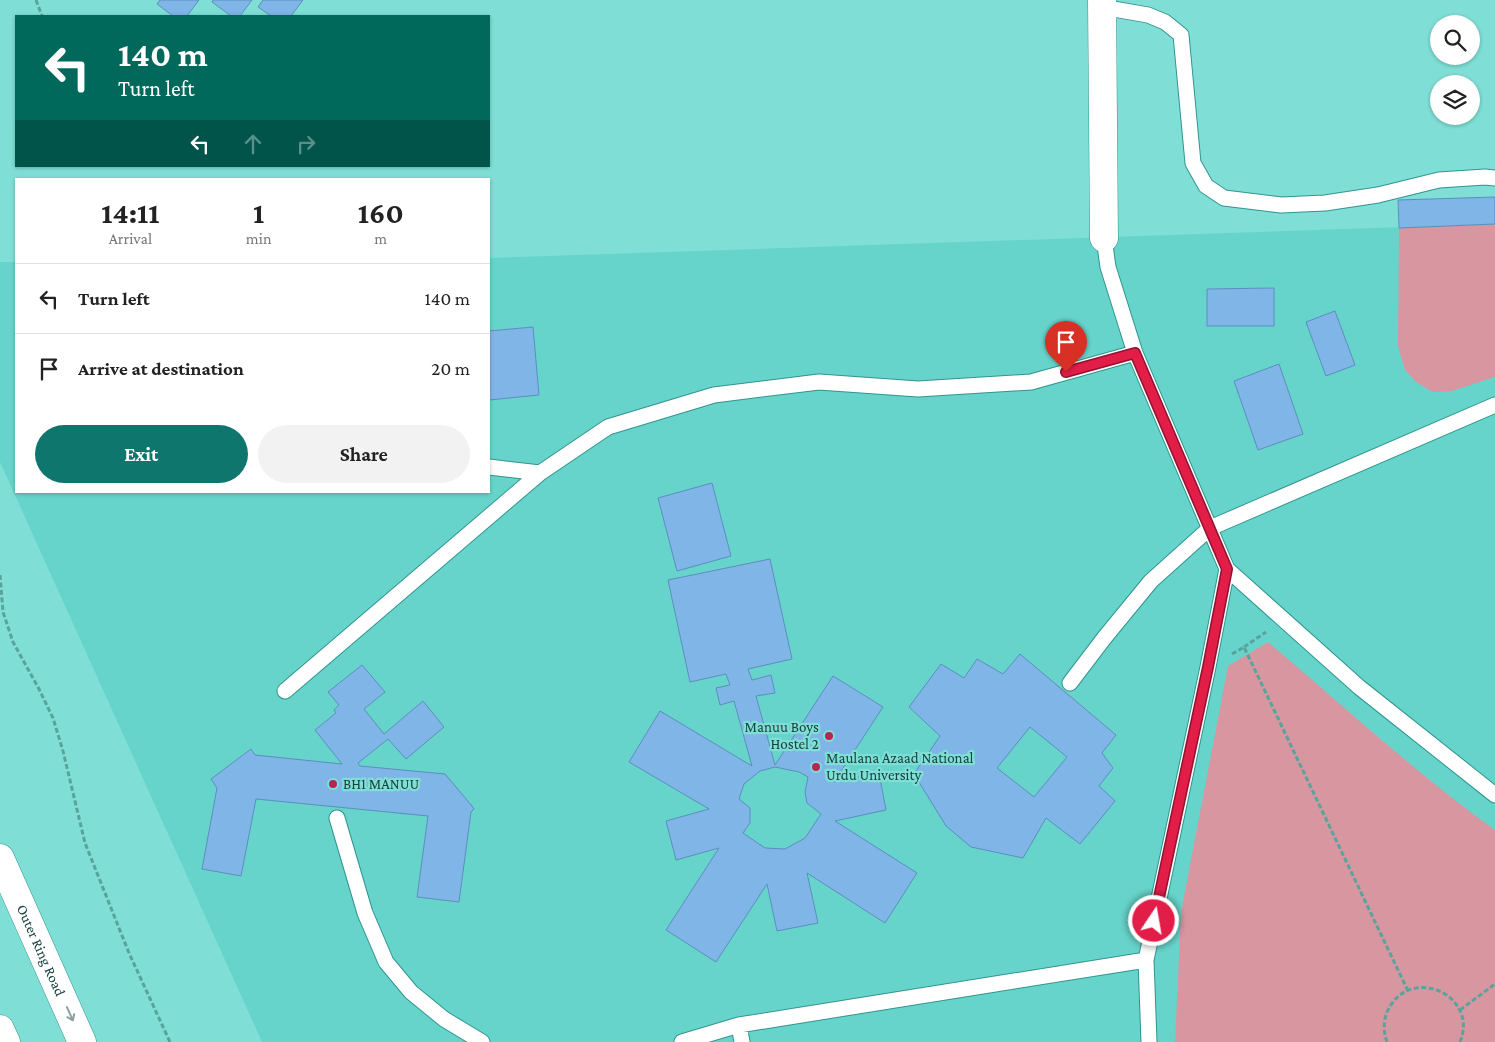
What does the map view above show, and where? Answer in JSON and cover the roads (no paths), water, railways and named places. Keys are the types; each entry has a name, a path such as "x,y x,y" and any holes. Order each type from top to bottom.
{"main road":[{"path":"1102,3 1104,238"},
{"name":"Outer Ring Road","path":"0,858 82,1042"},
{"path":"0,1029 6,1042"}],"lane":[{"path":"1102,3 1148,15 1165,22 1180,35 1193,163 1206,186 1224,198 1281,205 1325,203 1378,195 1439,180 1485,176 1495,178"},
{"path":"1104,238 1108,267 1135,353 1227,569 1359,687 1495,795"},
{"path":"285,691 540,473 608,427 714,395 818,382 918,388 1031,382 1135,353"},
{"path":"1070,683 1105,636 1151,581 1210,528 1495,405"},
{"path":"490,467 540,473"},
{"path":"1149,1042 1146,960 1227,569"},
{"path":"337,818 365,913 386,962 411,992 444,1019 482,1042"},
{"path":"682,1042 739,1025 1146,960"},
{"path":"739,1025 742,1042"}],"place":[{"name":"Manuu Boys Hostel 2","path":"829,736"},
{"name":"Maulana Azaad National Urdu University","path":"816,767"},
{"name":"BH1 MANUU","path":"333,784"}]}
